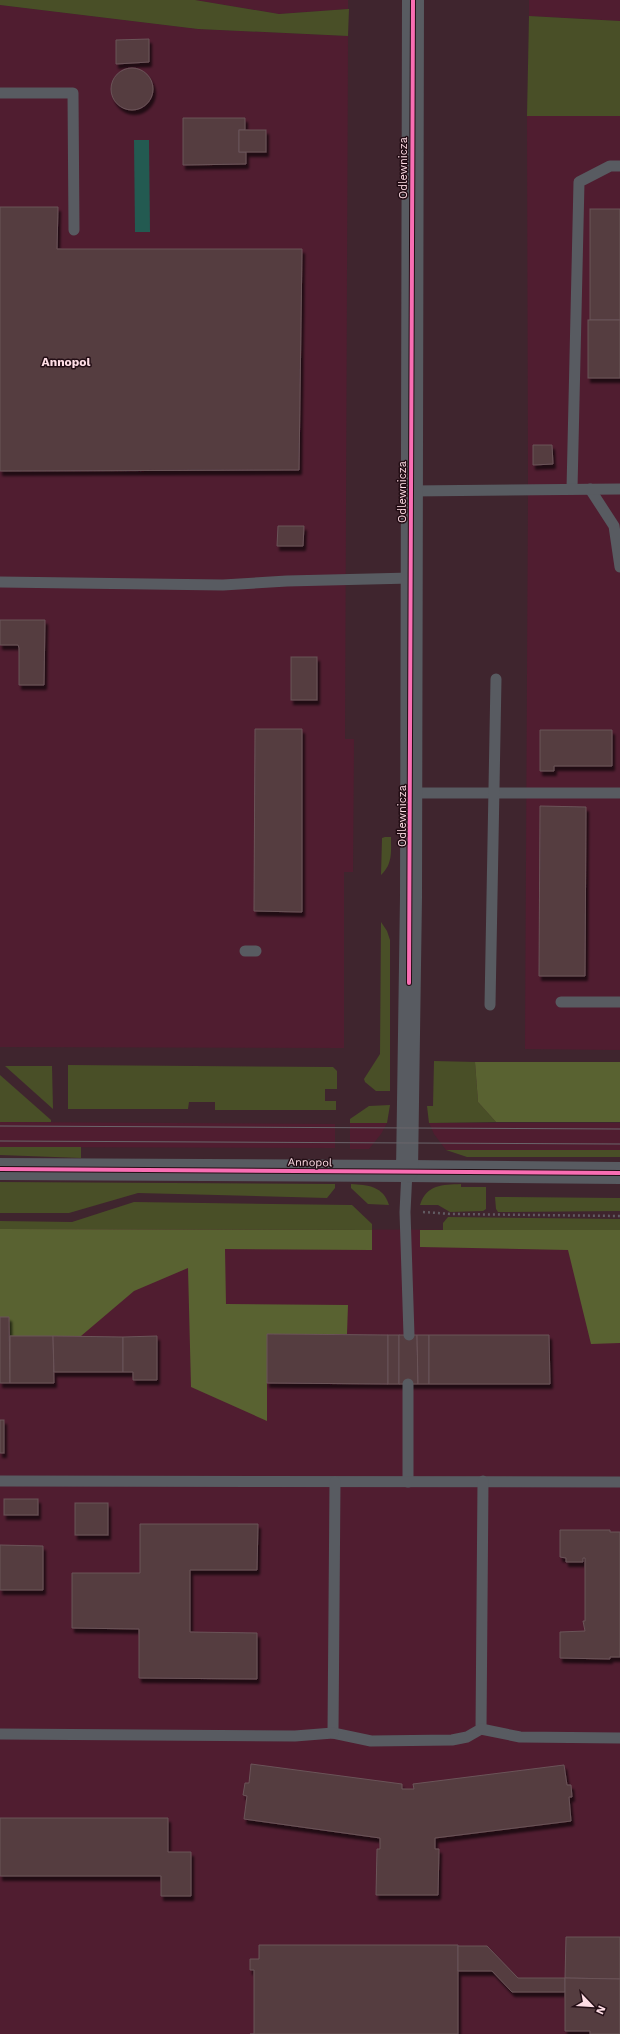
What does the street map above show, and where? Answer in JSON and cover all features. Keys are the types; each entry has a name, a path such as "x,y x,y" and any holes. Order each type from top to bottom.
{"street":[{"name":"Odlewnicza","path":"407,1171 409,1098 413,0"},
{"name":"Annopol","path":"0,1169 620,1173"}],"lane":[{"path":"0,93 73,93 74,230"},
{"path":"572,489 579,182 610,166 620,166"},
{"path":"590,489 614,526 620,567"},
{"path":"411,490 620,490"},
{"path":"0,582 223,584 410,578"},
{"path":"490,1005 496,679"},
{"path":"410,793 620,793"},
{"path":"561,1002 620,1002"},
{"path":"407,1171 405,1212 408,1335"},
{"path":"408,1384 408,1482"},
{"path":"0,1481 620,1482"},
{"path":"481,1729 483,1481"},
{"path":"334,1733 335,1482"},
{"path":"0,1734 295,1736 334,1733 371,1740 452,1740 467,1737 481,1729 520,1737 620,1738"}],"path":[{"path":"420,1212 450,1214 620,1216"}],"shaded area":[{"path":"0,0 195,0 279,14 349,9 348,36 198,29 0,5"},
{"path":"195,0 348,0 348,9 279,14"},
{"path":"529,0 620,0 620,21 529,16"},
{"path":"0,5 198,29 348,36 345,739 354,739 353,872 344,872 344,1048 0,1047"},
{"path":"529,16 620,21 620,116 527,116"},
{"path":"527,116 620,116 620,1050 525,1049 528,489"},
{"path":"134,140 149,140 150,232 135,232"},
{"path":"391,837 390,857 388,866 381,875 382,838"},
{"path":"381,922 387,931 390,940 390,1091 376,1091 365,1082 364,1079 380,1054"},
{"path":"434,1061 475,1062 478,1102 496,1122 429,1123 427,1106 433,1106"},
{"path":"475,1062 620,1062 620,1122 496,1122 478,1102"},
{"path":"68,1065 333,1067 337,1071 337,1089 325,1089 325,1101 336,1101 336,1110 215,1110 215,1102 189,1102 188,1109 68,1109"},
{"path":"5,1066 52,1066 53,1109"},
{"path":"0,1075 51,1120 51,1122 0,1122"},
{"path":"390,1105 387,1123 350,1123 350,1119 369,1106"},
{"path":"0,1122 335,1124 335,1148 0,1147"},
{"path":"350,1123 387,1123 381,1134 369,1149 350,1149"},
{"path":"429,1123 620,1123 620,1150 446,1150 434,1134"},
{"path":"0,1147 81,1147 81,1158 0,1155"},
{"path":"446,1150 620,1150 620,1157 467,1157"},
{"path":"0,1182 335,1184 335,1188 327,1198 138,1193 69,1213 0,1213"},
{"path":"351,1184 369,1186 379,1190 389,1205 368,1204 351,1188"},
{"path":"461,1184 461,1187 486,1187 486,1209 483,1211 450,1212 438,1205 420,1205 423,1198 431,1189"},
{"path":"495,1197 620,1198 620,1211 498,1212 496,1209"},
{"path":"134,1202 352,1205 372,1224 372,1230 0,1229 0,1221 72,1222"},
{"path":"448,1217 620,1219 620,1230 443,1230 443,1223"},
{"path":"0,1229 620,1230 620,2034 0,2034"},
{"path":"0,1229 372,1230 372,1250 225,1249 226,1304 348,1305 347,1334 267,1334 267,1421 191,1387 188,1268 134,1291 81,1336 10,1336 9,1317 0,1317"},
{"path":"420,1230 620,1230 620,1343 591,1344 568,1250 420,1247"}],"building":[{"path":"149,39 149,62 116,64 116,40"},
{"path":"132,68 147,74 153,89 147,104 132,110 117,104 111,89 117,74"},
{"path":"183,118 245,118 245,130 239,130 239,152 246,152 246,164 183,165"},
{"path":"239,130 266,130 266,152 239,152"},
{"path":"0,207 58,207 57,249 302,249 299,470 0,471"},
{"path":"590,209 620,209 620,320 590,320"},
{"path":"588,320 620,320 620,378 588,378"},
{"path":"533,445 552,445 553,464 533,465"},
{"path":"278,526 304,526 303,546 277,546"},
{"path":"0,620 45,620 44,685 19,685 19,648 18,645 0,645"},
{"path":"291,657 317,657 317,700 291,700"},
{"path":"255,729 302,729 302,912 254,911"},
{"path":"540,730 612,730 612,766 554,766 554,771 540,771"},
{"path":"540,806 586,807 585,976 539,976"},
{"path":"0,1317 9,1317 10,1383 0,1383"},
{"path":"267,1334 388,1335 388,1384 267,1383"},
{"path":"388,1335 399,1335 399,1384 388,1384"},
{"path":"399,1335 417,1335 418,1384 399,1384"},
{"path":"417,1335 429,1335 429,1384 418,1384"},
{"path":"429,1335 549,1335 550,1384 429,1384"},
{"path":"10,1336 53,1336 54,1383 10,1383"},
{"path":"53,1336 123,1337 123,1372 54,1372"},
{"path":"157,1336 157,1380 133,1380 133,1372 123,1372 123,1337"},
{"path":"0,1420 4,1420 4,1453 0,1453"},
{"path":"4,1499 38,1499 38,1515 4,1515"},
{"path":"75,1503 108,1503 108,1535 75,1535"},
{"path":"140,1524 258,1524 257,1570 190,1570 190,1632 257,1633 257,1679 139,1678 139,1629 72,1628 72,1573 140,1573"},
{"path":"560,1530 610,1530 610,1532 620,1532 620,1657 610,1657 610,1659 560,1658 560,1632 585,1631 583,1621 585,1621 585,1558 583,1558 583,1562 566,1562 566,1558 560,1557"},
{"path":"0,1545 43,1546 43,1590 0,1590"},
{"path":"251,1764 402,1784 402,1789 414,1789 413,1784 564,1765 567,1785 571,1785 572,1797 569,1797 571,1821 435,1838 435,1849 439,1849 438,1895 376,1895 377,1849 380,1849 380,1838 244,1819 247,1796 243,1795 245,1783 249,1783"},
{"path":"0,1818 168,1818 168,1852 191,1852 191,1896 161,1896 161,1876 0,1876"},
{"path":"566,1937 620,1937 620,1979 565,1978"},
{"path":"259,1945 458,1945 458,2034 254,2034 254,1970 250,1970 250,1959 259,1959"},
{"path":"458,1946 487,1946 518,1978 565,1978 565,1992 512,1992 492,1971 458,1971"},
{"path":"565,1978 620,1979 620,2034 590,2034 590,2031 565,2031"}],"tram line":[{"path":"0,1126 620,1129"},
{"path":"0,1141 620,1144"}],"cycle path":[{"path":"409,983 413,0"},
{"path":"0,1169 620,1173"}],"district":[{"name":"Annopol","path":"66,362"}]}
